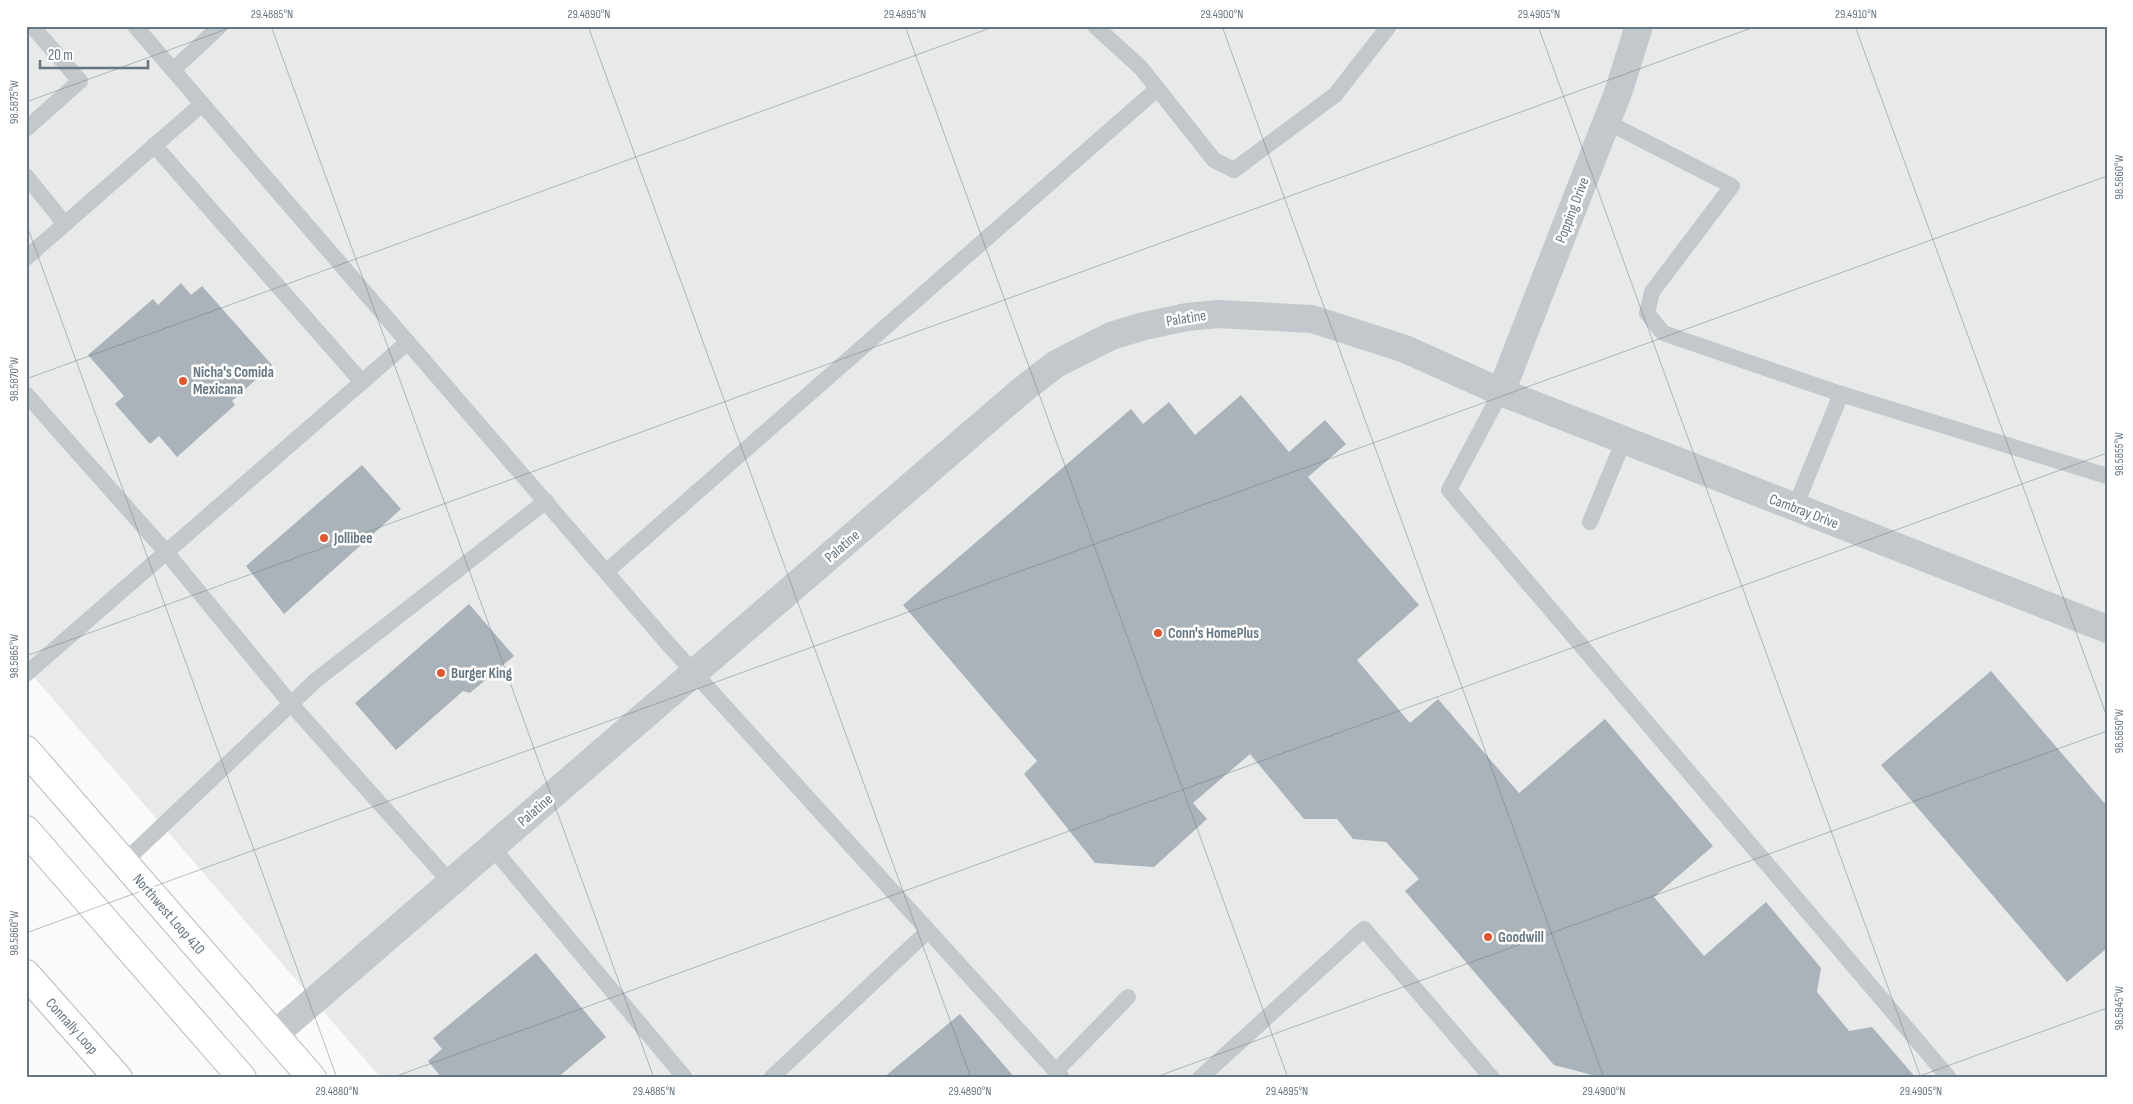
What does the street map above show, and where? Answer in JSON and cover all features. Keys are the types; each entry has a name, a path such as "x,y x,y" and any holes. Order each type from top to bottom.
{"main road":[{"name":"Northwest Loop 410","path":"26,750 312,1078"},
{"path":"26,830 242,1078"},
{"name":"Connally Loop","path":"26,974 118,1078"}],"street":[{"name":"Popping Drive","path":"1501,392 1607,122 1639,26"},
{"name":"Palatine","path":"274,1034 1021,391 1056,364 1111,336 1179,319 1218,314 1312,319 1405,348 1501,392"},
{"name":"Cambray Drive","path":"1501,392 2107,629"}],"lane":[{"path":"26,129 80,82 32,26"},
{"path":"135,26 694,673 1059,1074 1128,997"},
{"path":"173,70 220,26"},
{"path":"1095,26 1141,68 1214,160 1234,170 1335,95 1389,26"},
{"path":"607,572 1157,90"},
{"path":"26,258 202,104"},
{"path":"1607,122 1732,186 1652,292 1647,314 1664,333 1841,394 2107,476"},
{"path":"154,145 362,382"},
{"path":"26,176 65,224"},
{"path":"26,674 408,342"},
{"path":"1501,392 1449,490 1948,1078"},
{"path":"26,394 166,552 290,704 451,883"},
{"path":"1795,507 1841,394"},
{"path":"1590,522 1624,440"},
{"path":"124,862 315,681 546,501"},
{"path":"492,847 686,1078"},
{"path":"1200,1078 1364,929 1492,1078"},
{"path":"771,1078 928,931"}],"shaded area":[{"path":"26,26 2107,26 2107,1078 381,1078 26,668"}],"building":[{"name":"Nicha's Comida Mexicana","path":"181,283 191,295 202,286 272,365 232,401 235,405 177,457 159,436 150,444 115,404 124,396 88,355 153,299 158,305"},
{"path":"1241,395 1289,452 1325,420 1346,444 1308,477 1419,605 1357,660 1410,723 1438,699 1519,793 1605,719 1713,846 1654,897 1704,956 1766,902 1821,968 1817,992 1849,1031 1872,1027 1916,1078 1596,1076 1554,1065 1405,891 1419,879 1386,842 1353,839 1337,819 1304,819 1250,754 1193,803 1207,819 1154,867 1095,863 1024,774 1037,761 903,605 1131,409 1143,424 1169,402 1195,435"},
{"name":"Jollibee","path":"362,465 401,509 284,614 246,566"},
{"name":"Burger King","path":"469,604 514,656 470,693 463,691 396,750 355,703"},
{"path":"1991,671 2107,806 2107,948 2067,982 1881,765"},
{"path":"536,953 606,1037 557,1078 442,1078 428,1061 442,1049 433,1038"},
{"path":"960,1014 1015,1078 883,1078"}],"place":[{"name":"Nicha's Comida Mexicana","path":"183,381"},
{"name":"Jollibee","path":"324,538"},
{"name":"Conn's HomePlus","path":"1158,633"},
{"name":"Burger King","path":"441,673"},
{"name":"Goodwill","path":"1488,937"}]}
